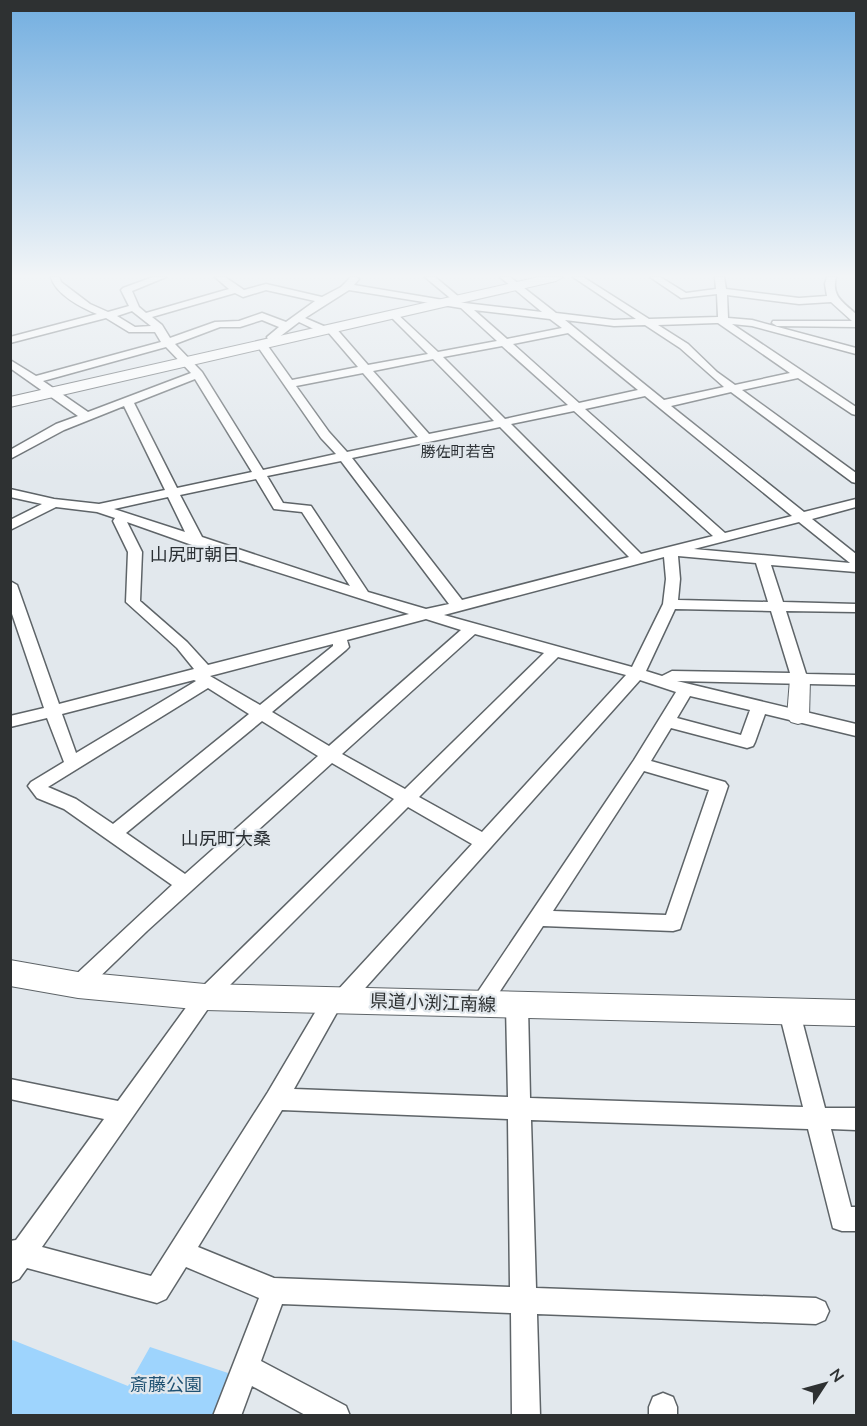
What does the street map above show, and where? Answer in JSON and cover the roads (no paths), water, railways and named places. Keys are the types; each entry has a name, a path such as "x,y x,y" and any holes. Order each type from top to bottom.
{"main road":[{"path":"10,402 266,344"},
{"name":"県道小渕江南線","path":"10,973 78,985 205,997 856,1013"}],"street":[{"path":"33,380 166,344"},
{"path":"169,344 198,374 279,506 306,509 363,596"},
{"path":"268,344 288,384 325,435 343,455 458,605"},
{"path":"341,344 426,438"},
{"path":"424,344 637,558"},
{"path":"288,384 502,344"},
{"path":"506,344 722,537"},
{"path":"586,344 856,561"},
{"path":"680,344 713,374 856,478"},
{"path":"754,344 854,409"},
{"path":"828,344 856,351"},
{"path":"10,363 87,417"},
{"path":"10,454 60,427 198,374"},
{"path":"662,404 800,374"},
{"path":"99,508 646,392"},
{"path":"128,402 197,542"},
{"path":"10,493 54,503 99,508 363,596 472,628 637,673 686,690 856,730"},
{"path":"10,722 203,676 458,605 856,502"},
{"path":"10,526 54,503"},
{"path":"122,516 120,521 135,552 133,602 182,645 203,676 329,754 486,843"},
{"path":"671,551 688,555 856,568"},
{"path":"555,651 205,997 14,1258 157,1290 338,1000 486,843 637,673 670,604 673,579 671,551"},
{"path":"763,561 800,679 798,717"},
{"path":"10,585 68,754 74,763"},
{"path":"670,604 856,608"},
{"path":"78,985 185,884 472,628"},
{"path":"113,834 341,647 339,638"},
{"path":"185,884 70,804 43,793 37,786 203,676"},
{"path":"663,682 672,676 856,680"},
{"path":"480,1005 640,764 686,690"},
{"path":"665,721 747,742 759,708"},
{"path":"536,918 673,923 719,786 640,764"},
{"path":"517,1006 526,1416"},
{"path":"790,1012 842,1219 856,1219"},
{"path":"10,1089 121,1112"},
{"path":"276,1099 738,1117 856,1119"},
{"path":"180,1252 274,1292 816,1311"},
{"path":"227,1416 274,1292"},
{"path":"247,1368 336,1416"}],"district":[{"name":"勝佐町若宮","path":"458,452"},
{"name":"山尻町朝日","path":"195,555"},
{"name":"山尻町大桑","path":"226,839"}],"park label":[{"name":"斎藤公園","path":"166,1385"}]}
